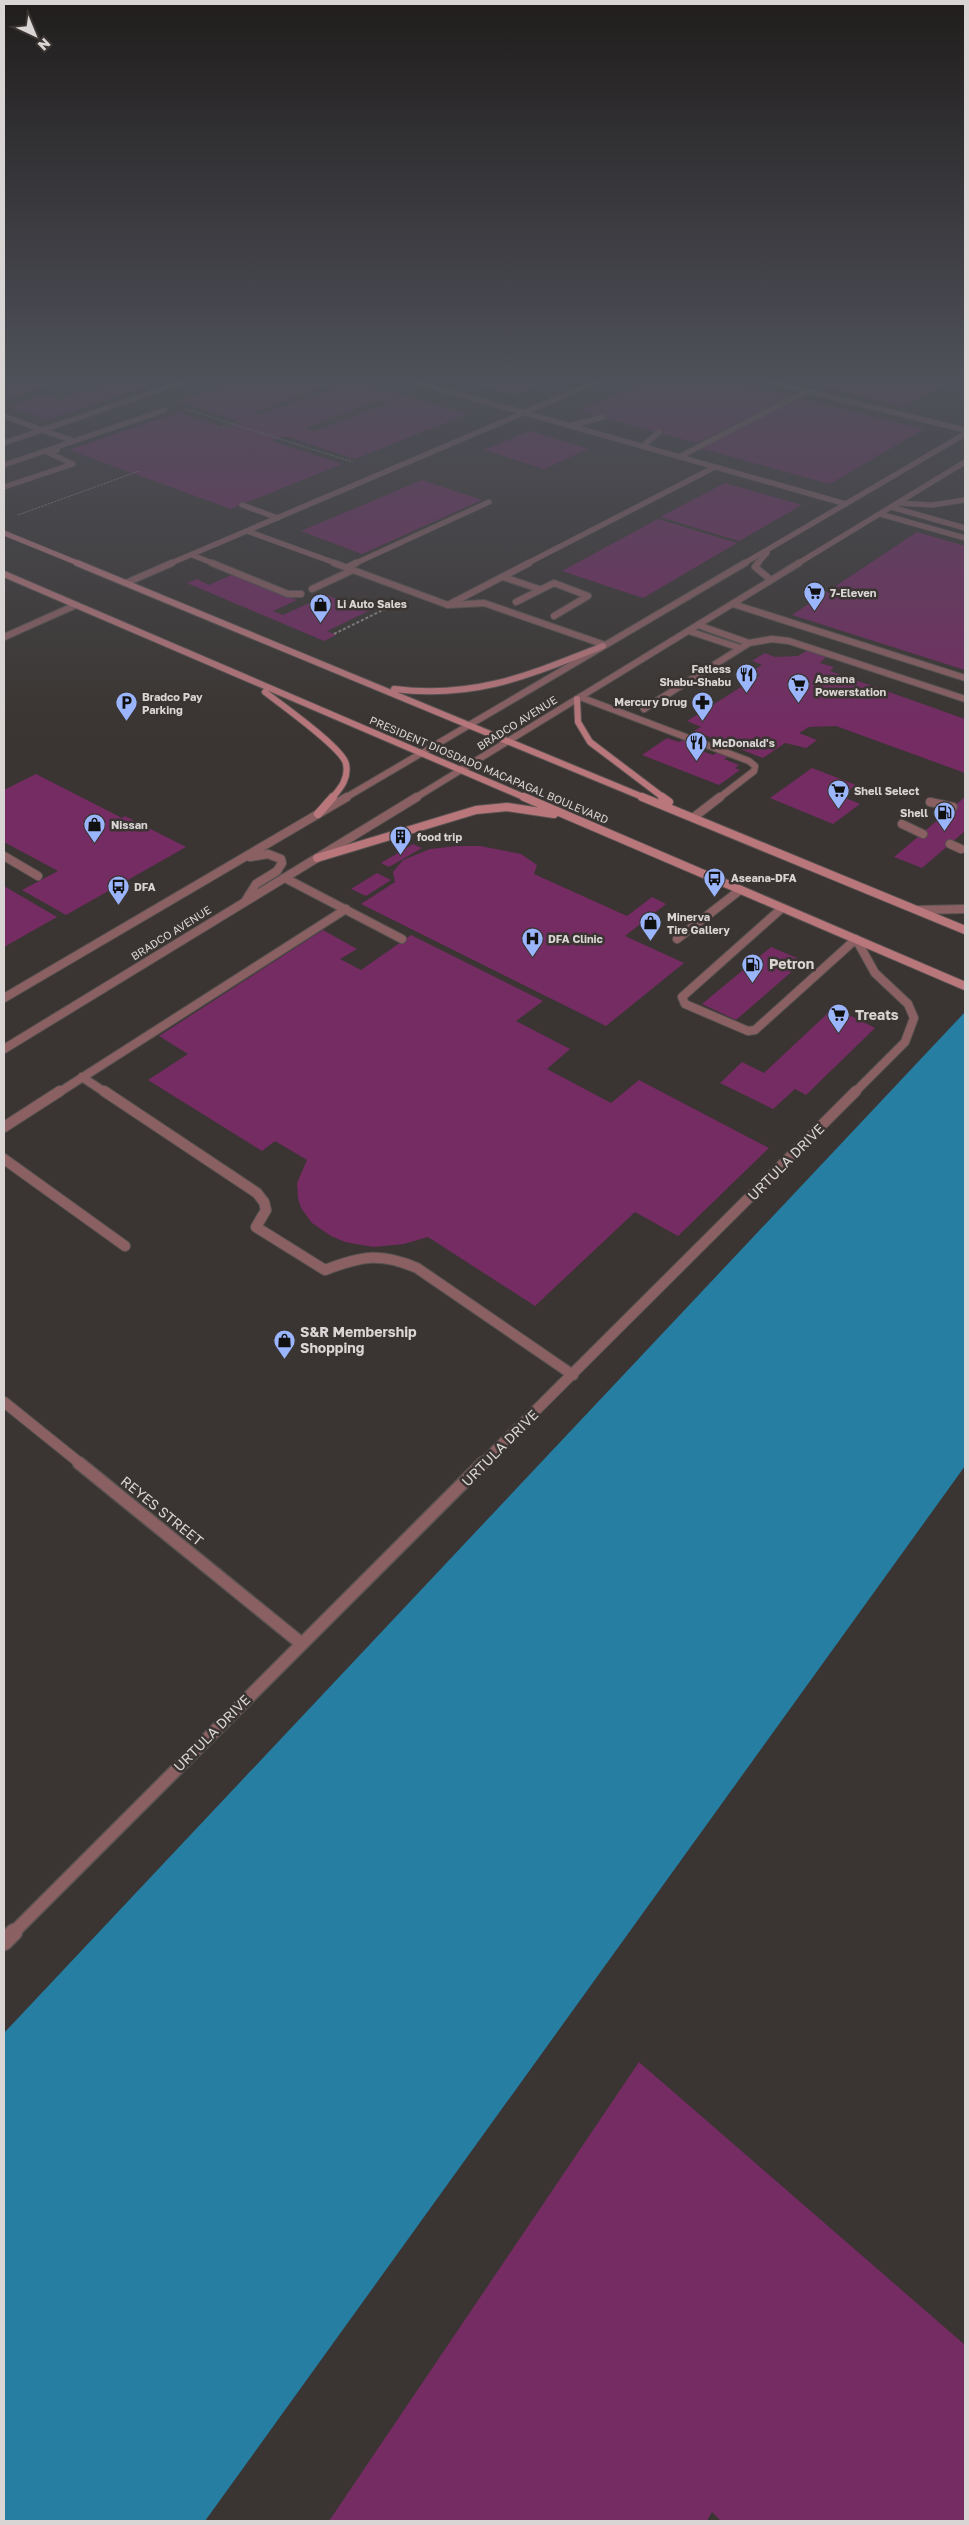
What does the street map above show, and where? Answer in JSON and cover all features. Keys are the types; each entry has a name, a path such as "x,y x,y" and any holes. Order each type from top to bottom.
{"main road":[{"path":"4,533 510,740 965,930"},
{"name":"PRESIDENT DIOSDADO MACAPAGAL BOULEVARD","path":"4,574 252,683 462,770 965,986"},
{"path":"382,688 439,692 482,688 604,646"},
{"path":"252,683 322,736 346,762 347,769 343,784 318,814"},
{"path":"579,698 575,712 576,721 590,742 682,812"},
{"path":"317,858 476,810 518,808 574,818"}],"street":[{"path":"126,583 328,497"},
{"path":"448,605 658,497"},
{"path":"821,497 846,504"},
{"name":"BRADCO AVENUE","path":"4,998 858,497"},
{"name":"BRADCO AVENUE","path":"4,1049 908,497"},
{"path":"898,503 921,506 946,505 965,500"},
{"path":"346,568 489,502"},
{"path":"242,505 278,518"},
{"path":"891,507 965,528"},
{"path":"880,514 965,538"},
{"path":"247,531 448,605 484,603 604,646"},
{"path":"771,580 755,567 773,546"},
{"path":"192,555 288,594 301,594"},
{"path":"312,589 353,570"},
{"path":"503,577 539,589"},
{"path":"516,602 554,583 587,594 588,596 554,616"},
{"path":"733,604 965,678"},
{"path":"4,637 76,606"},
{"path":"698,625 749,643"},
{"path":"689,631 740,648"},
{"path":"644,709 749,643 772,639 789,641 965,699"},
{"path":"579,698 749,761 756,766 754,771 694,817"},
{"path":"930,802 953,807"},
{"path":"902,824 923,834"},
{"path":"950,844 961,849"},
{"path":"228,867 260,855 272,854 281,859 280,869 256,884 246,901"},
{"path":"4,856 38,876"},
{"path":"285,878 402,939"},
{"path":"677,940 740,890"},
{"path":"782,908 682,997 685,1004 748,1031 755,1030 856,940"},
{"path":"4,1127 346,909"},
{"path":"918,910 965,910"},
{"name":"URTULA DRIVE","path":"4,1942 905,1042 915,1018 910,1003 880,978 856,940"},
{"path":"82,1077 257,1193 263,1198 267,1209 263,1220 256,1227 325,1270 358,1257 380,1255 397,1259 417,1268 573,1375"},
{"path":"4,1159 124,1246"},
{"name":"REYES STREET","path":"4,1402 302,1644"}],"path":[{"path":"15,516 68,497"},
{"path":"334,634 395,604"}],"water":[{"path":"965,1012 965,1466 205,2521 4,2521 4,2033"}],"building":[{"path":"198,497 261,497 231,509"},
{"path":"382,497 473,497 482,500 362,554 301,531"},
{"path":"699,497 773,497 802,505 739,541 660,517"},
{"path":"658,519 737,543 643,598 562,571"},
{"path":"917,532 965,546 965,670 792,615"},
{"path":"234,574 297,600 273,611 283,615 327,595 355,606 366,601 379,606 327,631 336,635 324,641 187,583 197,579 209,585"},
{"path":"808,650 827,656 820,663 834,667 830,671 965,719 965,773 836,726 809,727 799,733 817,740 806,748 785,743 763,758 694,731 701,727 687,721 760,675 750,672 762,665 752,661 765,653 775,657 798,656"},
{"name":"McDonald's","path":"667,738 679,742 683,740 694,744 690,747 713,755 718,752 728,757 724,759 739,765 735,768 740,770 719,785 642,755"},
{"path":"812,768 856,785 841,796 860,804 833,824 770,798"},
{"name":"Nissan","path":"36,774 122,818 125,816 186,847 66,915 22,890 58,871 4,842 4,790"},
{"name":"Shell","path":"965,797 965,831 922,868 894,857"},
{"name":"food trip","path":"413,844 422,848 389,867 381,863"},
{"path":"480,846 521,854 537,865 534,874 627,916 652,897 666,904 625,936 684,963 606,1026 361,904 395,882 393,872 403,860 430,849"},
{"path":"377,873 391,880 366,896 351,889"},
{"path":"4,886 57,917 4,947"},
{"path":"323,930 357,949 340,959 361,970 411,935 543,1001 516,1021 570,1049 547,1069 611,1103 639,1080 769,1148 678,1236 635,1212 535,1306 428,1237 404,1244 373,1247 345,1242 331,1236 312,1223 301,1208 298,1199 297,1183 307,1160 275,1141 262,1151 148,1080 188,1054 159,1036"},
{"name":"Petron","path":"771,947 804,961 736,1020 702,1004"},
{"path":"828,1013 845,1013 875,1028 806,1095 795,1089 773,1109 720,1083 742,1062 764,1073"},
{"path":"639,2062 965,2345 965,2521 721,2521 712,2512 707,2521 329,2521"}],"place":[{"name":"7-Eleven","path":"814,612"},
{"name":"Li Auto Sales","path":"321,623"},
{"name":"Fatless Shabu-Shabu","path":"747,694"},
{"name":"Aseana Powerstation","path":"799,704"},
{"name":"Mercury Drug","path":"703,721"},
{"name":"Bradco Pay Parking","path":"126,722"},
{"name":"McDonald's","path":"696,762"},
{"name":"Shell Select","path":"838,810"},
{"name":"Shell","path":"944,832"},
{"name":"Nissan","path":"95,844"},
{"name":"food trip","path":"401,856"},
{"name":"Aseana-DFA","path":"715,897"},
{"name":"DFA","path":"118,906"},
{"name":"Minerva Tire Gallery","path":"651,942"},
{"name":"DFA Clinic","path":"532,958"},
{"name":"Petron","path":"753,983"},
{"name":"Treats","path":"839,1034"},
{"name":"S&R Membership Shopping","path":"284,1359"}]}
